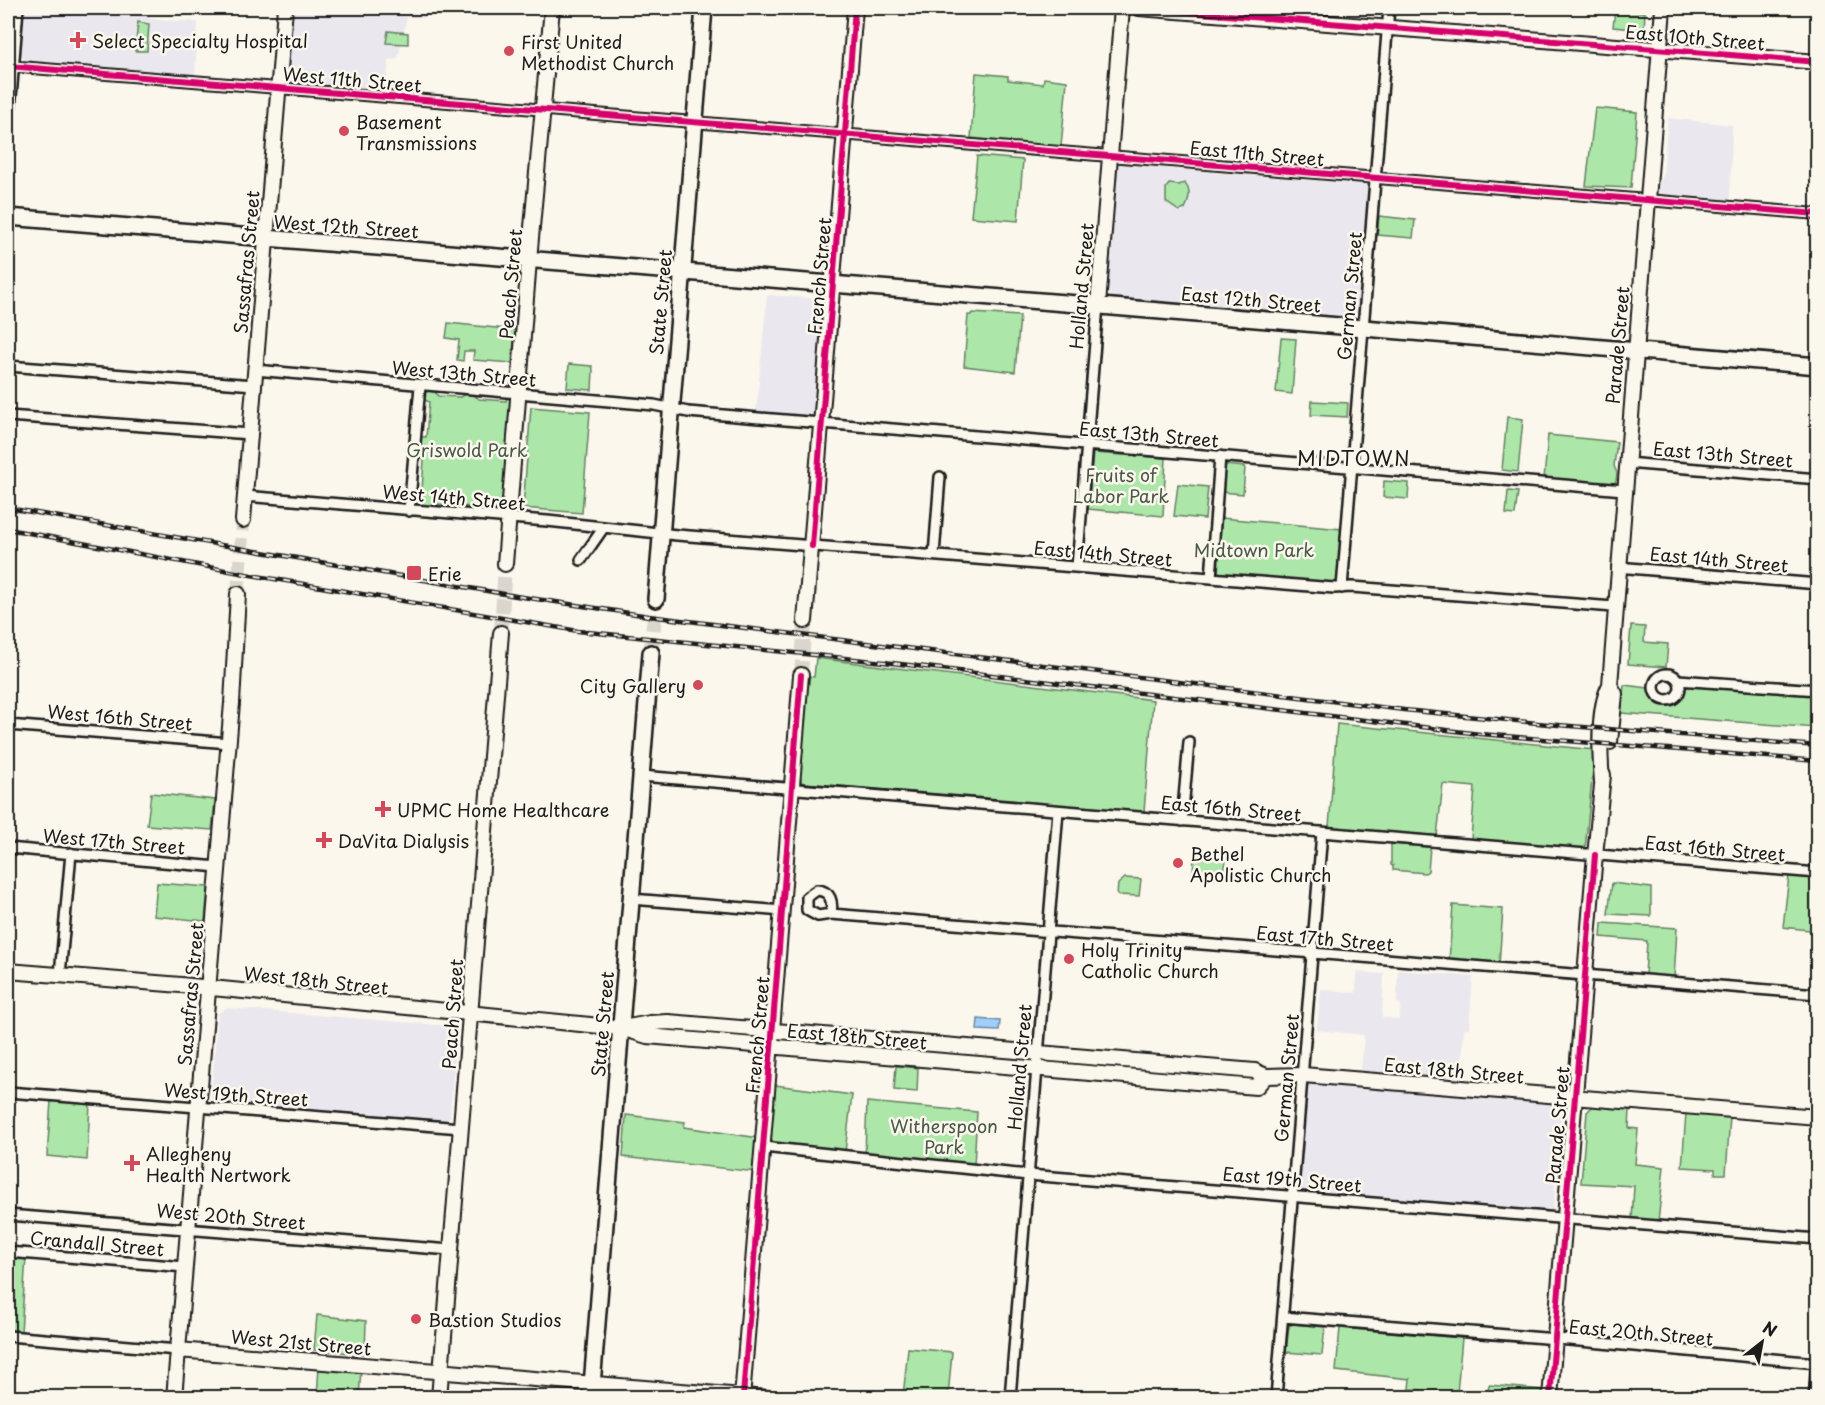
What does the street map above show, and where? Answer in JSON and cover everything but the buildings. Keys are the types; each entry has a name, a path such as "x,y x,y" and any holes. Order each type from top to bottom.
{"main road":[{"name":"Sassafras Street","path":"243,520 285,8"},
{"name":"Peach Street","path":"505,564 552,8"},
{"name":"State Street","path":"656,599 704,8"},
{"name":"French Street","path":"806,621 855,8"},
{"name":"Holland Street","path":"1098,305 1122,8"},
{"name":"East 10th Street","path":"1139,8 1818,62"},
{"name":"Parade Street","path":"1550,1398 1595,855 1602,782 1609,752 1615,694 1610,685 1614,607 1663,8"},
{"name":"West 12th Street","path":"8,218 682,272"},
{"name":"East 12th Street","path":"682,272 1818,366"},
{"name":"Sassafras Street","path":"174,1398 229,743 238,594"},
{"name":"Peach Street","path":"439,1398 501,633"},
{"name":"State Street","path":"592,1390 651,653"},
{"name":"French Street","path":"743,1397 801,675"},
{"name":"West 18th Street","path":"8,971 209,987 621,1028"},
{"name":"East 18th Street","path":"621,1028 668,1022 1255,1071 1266,1076 1303,1076 1818,1117"},
{"name":"East 18th Street","path":"621,1028 647,1036 1256,1087 1266,1076"},
{"name":"West 21st Street","path":"178,1350 441,1372 592,1390 767,1398"}],"street":[{"path":"8,136 10,67 18,8"},
{"name":"German Street","path":"1342,588 1389,8"},
{"name":"West 11th Street","path":"10,67 694,122"},
{"name":"East 11th Street","path":"694,122 1818,214"},
{"name":"Holland Street","path":"1077,567 1098,305"},
{"path":"8,366 254,385"},
{"name":"West 13th Street","path":"255,370 671,408"},
{"path":"409,511 420,386"},
{"name":"East 13th Street","path":"671,408 822,423 1624,490"},
{"path":"8,416 250,434"},
{"path":"1211,578 1220,456"},
{"name":"East 13th Street","path":"1626,463 1818,478"},
{"path":"934,555 940,477"},
{"name":"West 14th Street","path":"245,496 661,533"},
{"path":"581,560 604,527"},
{"name":"East 14th Street","path":"661,533 1211,578 1614,607"},
{"name":"East 14th Street","path":"1617,567 1818,584"},
{"path":"1678,680 1818,690"},
{"name":"West 16th Street","path":"8,724 229,743"},
{"path":"1182,821 1189,742"},
{"name":"East 16th Street","path":"641,776 1818,873"},
{"name":"Holland Street","path":"1010,1398 1058,811"},
{"name":"German Street","path":"1276,1398 1322,832"},
{"name":"West 17th Street","path":"8,848 218,867"},
{"path":"60,975 71,853"},
{"path":"632,899 783,911"},
{"name":"East 17th Street","path":"831,914 1818,994"},
{"name":"West 19th Street","path":"8,1092 461,1128"},
{"name":"East 19th Street","path":"763,1147 1028,1175 1818,1239"},
{"name":"West 20th Street","path":"8,1215 451,1250"},
{"name":"Crandall Street","path":"8,1252 184,1267"},
{"name":"East 20th Street","path":"1283,1317 1817,1363"},
{"name":"West 21st Street","path":"8,1336 178,1350"},
{"path":"1814,1398 1817,1363"}],"shaded area":[{"name":"Select Specialty Hospital","path":"24,8 150,8 150,19 198,22 195,77 26,62 21,55"},
{"path":"291,8 427,8 425,18 407,17 398,59 389,60 386,85 390,87 389,92 288,83 286,80"},
{"path":"1668,118 1732,125 1730,201 1663,196 1658,192 1663,176"},
{"path":"1117,164 1368,185 1370,190 1359,314 1353,316 1112,297 1106,291"},
{"path":"767,296 822,299 825,305 815,417 756,413"},
{"path":"1398,970 1473,977 1469,1028 1464,1028 1461,1084 1558,1091 1564,1086 1553,1213 1300,1193 1308,1069 1359,1074 1361,1071 1364,1035 1317,1030 1321,989 1356,993 1357,972 1384,974 1382,1017 1399,1020 1401,1004 1397,1003"},
{"path":"227,1008 450,1026 456,1035 450,1117 445,1121 215,1102 211,1097 218,1013"}],"green space":[{"path":"1615,10 1645,12 1644,30 1613,27"},
{"path":"138,22 149,24 147,51 135,51"},
{"path":"388,31 408,33 408,44 386,43"},
{"path":"976,73 1008,76 1008,80 1043,84 1044,78 1067,81 1061,147 971,138"},
{"path":"1595,108 1637,112 1631,188 1586,186"},
{"path":"977,156 1023,160 1018,221 971,217"},
{"path":"1184,183 1189,192 1189,199 1185,209 1179,211 1166,202 1166,188 1169,184"},
{"path":"1379,216 1415,220 1413,238 1377,235"},
{"path":"972,313 1020,316 1015,372 964,366 968,315"},
{"path":"448,323 515,330 512,363 473,360 474,351 464,351 463,361 457,360 459,340 446,338"},
{"path":"1281,338 1296,339 1292,394 1276,392"},
{"path":"569,364 592,366 592,390 567,388"},
{"name":"Griswold Park","path":"425,392 435,392 438,396 460,397 466,394 474,395 479,399 506,401 507,397 512,398 502,512 497,512 496,509 436,504 429,507 415,504 415,493 422,491 424,459 418,457 421,437 426,437 429,402 423,399"},
{"path":"1312,401 1348,403 1347,417 1311,415"},
{"path":"531,407 590,412 582,513 523,508"},
{"path":"1507,417 1523,419 1518,472 1502,470"},
{"path":"1548,435 1617,442 1614,466 1617,473 1616,481 1613,484 1544,479"},
{"name":"Fruits of Labor Park","path":"1093,453 1166,458 1163,516 1088,509"},
{"path":"1225,465 1245,467 1243,494 1222,492"},
{"path":"1384,481 1409,483 1408,499 1383,497"},
{"path":"1178,484 1208,487 1205,519 1174,516"},
{"path":"1508,491 1518,492 1515,515 1506,514"},
{"name":"Midtown Park","path":"1221,518 1342,529 1338,583 1218,574"},
{"path":"1631,626 1645,627 1644,642 1668,644 1666,667 1628,664"},
{"path":"816,658 1153,700 1144,812 802,783 800,777 808,676 814,677"},
{"path":"1624,685 1648,688 1651,696 1662,705 1676,701 1684,688 1693,685 1817,695 1817,728 1621,713"},
{"path":"1337,724 1595,750 1585,849 1471,839 1475,787 1443,784 1437,836 1329,827"},
{"path":"151,793 215,800 212,830 147,825"},
{"path":"1391,844 1430,847 1428,871 1425,873 1393,870"},
{"path":"1194,857 1226,859 1224,879 1193,875"},
{"path":"1789,876 1817,879 1817,931 1783,927"},
{"path":"1125,878 1141,879 1139,896 1117,895 1118,884"},
{"path":"157,883 208,887 205,921 154,916"},
{"path":"1612,883 1651,888 1651,916 1608,914"},
{"path":"1453,905 1503,909 1499,965 1449,961"},
{"path":"1602,923 1677,928 1674,978 1645,976 1647,941 1601,937"},
{"path":"896,1066 918,1068 917,1092 894,1090"},
{"path":"775,1085 852,1095 845,1152 770,1144"},
{"path":"51,1101 90,1104 87,1160 47,1156"},
{"name":"Witherspoon Park","path":"867,1102 977,1112 974,1166 865,1153"},
{"path":"1593,1106 1630,1109 1629,1128 1638,1129 1635,1164 1664,1167 1658,1222 1632,1220 1634,1186 1581,1183 1587,1112"},
{"path":"1686,1113 1730,1116 1726,1174 1715,1174 1715,1169 1682,1167"},
{"path":"626,1115 685,1122 684,1127 759,1138 756,1172 623,1157"},
{"path":"8,1255 26,1257 21,1332 8,1331"},
{"path":"317,1315 366,1321 365,1354 314,1350"},
{"path":"1293,1324 1325,1327 1322,1355 1286,1352 1289,1326"},
{"path":"1340,1328 1462,1338 1457,1393 1409,1389 1410,1379 1336,1371"},
{"path":"908,1348 952,1352 948,1397 903,1397"},
{"path":"319,1366 361,1370 359,1397 317,1398"},
{"path":"1489,1385 1543,1390 1543,1397 1487,1397"}],"water":[{"path":"978,1019 1000,1021 999,1031 977,1030"}],"tunnel":[{"path":"238,594 243,520"},
{"path":"501,633 505,564"},
{"path":"651,653 656,599"},
{"path":"801,675 805,621"}],"railway":[{"path":"8,508 516,596 649,616 1404,710 1818,746"},
{"path":"8,529 251,575 578,631 884,662 1480,734 1818,761"}],"cycle path":[{"path":"812,546 855,8"},
{"path":"1139,8 1818,62"},
{"path":"8,66 1818,214"},
{"path":"743,1396 801,675"},
{"path":"1550,1398 1595,855"}],"place":[{"name":"Select Specialty Hospital","path":"78,40"},
{"name":"First United Methodist Church","path":"509,51"},
{"name":"Basement Transmissions","path":"344,131"},
{"name":"Erie","path":"414,573"},
{"name":"City Gallery","path":"698,685"},
{"name":"UPMC Home Healthcare","path":"383,809"},
{"name":"DaVita Dialysis","path":"324,840"},
{"name":"Bethel Apolistic Church","path":"1178,863"},
{"name":"Holy Trinity Catholic Church","path":"1069,959"},
{"name":"Allegheny Health Nertwork","path":"132,1163"},
{"name":"Bastion Studios","path":"416,1319"}],"district":[{"name":"MIDTOWN","path":"1354,458"}]}
